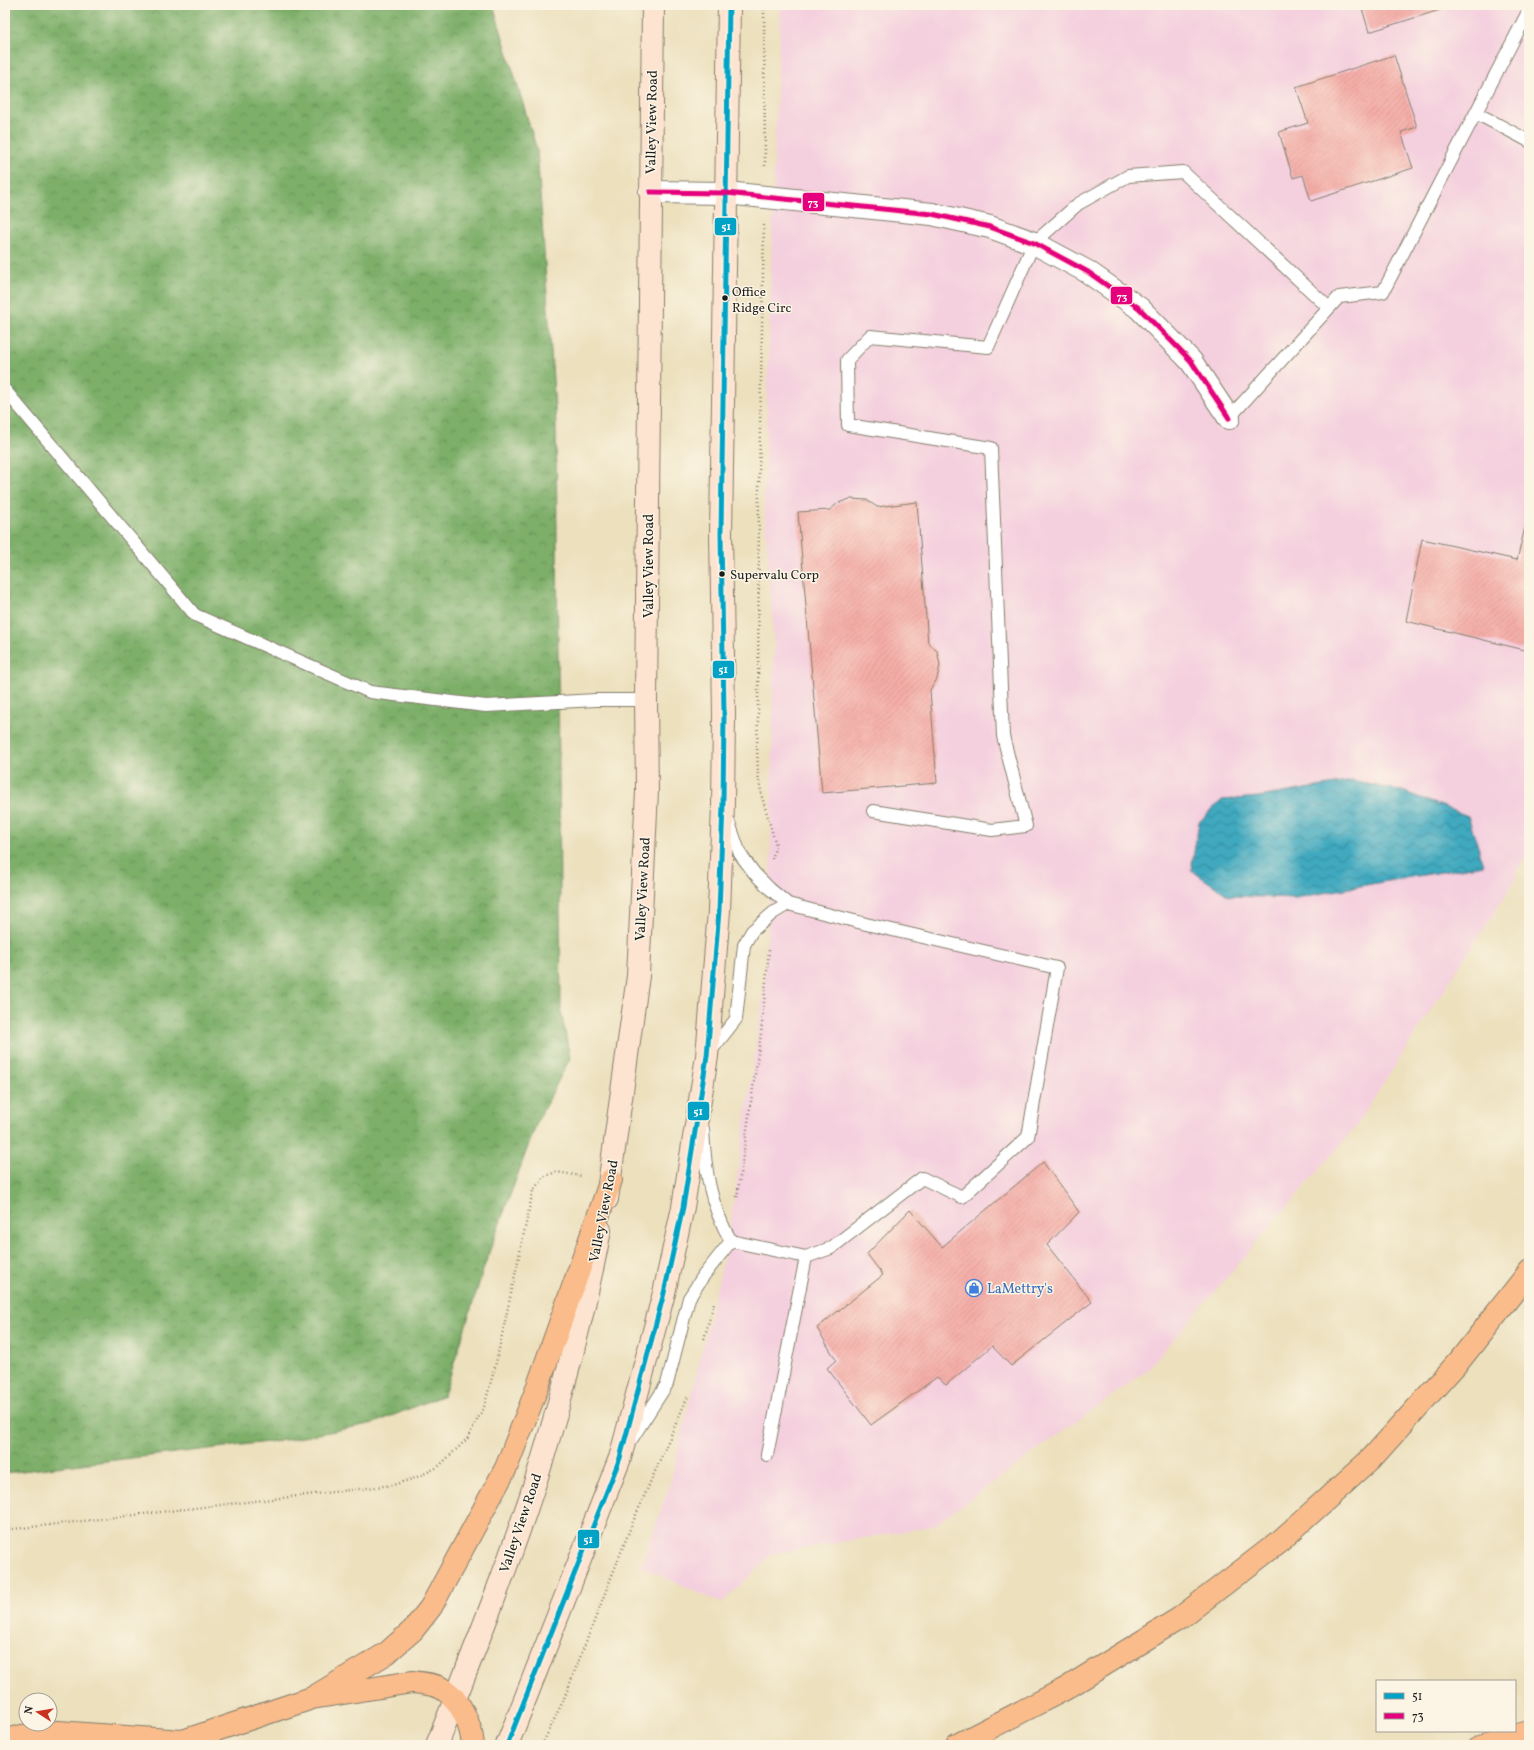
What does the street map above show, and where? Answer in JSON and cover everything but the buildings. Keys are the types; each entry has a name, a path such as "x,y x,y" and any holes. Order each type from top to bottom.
{"highway":[{"path":"312,1698 386,1653 413,1630 431,1607 506,1468 536,1391 611,1180"},
{"path":"957,1745 1065,1689 1180,1618 1279,1542 1372,1459 1460,1360 1529,1272"},
{"path":"5,1740 22,1736 58,1732 175,1743 312,1698 412,1682 427,1684 442,1689 455,1700 466,1717 472,1734 473,1745"},
{"path":"1480,1745 1529,1732"}],"main road":[{"name":"Valley View Road","path":"437,1745 504,1570 542,1461 585,1305 611,1180 638,976 647,791 646,700 653,5"},
{"path":"507,1745 620,1458 664,1293 683,1207 707,1056 719,911 723,805 724,715 721,534 729,5"}],"street":[{"path":"650,192 726,193 932,214 990,227 1034,242 1088,272 1139,308 1191,361 1228,418"}],"lane":[{"path":"1228,418 1339,297 1383,292 1529,10"},
{"path":"1476,114 1529,141"},
{"path":"873,811 992,830 1026,826 1003,736 991,448 848,425 847,360 870,336 988,347 1034,242 1078,204 1128,176 1183,172 1329,308"},
{"path":"5,390 195,615 370,692 486,706 596,700 646,700"},
{"path":"701,1096 705,1165 713,1203 721,1224 731,1241 806,1257 831,1248 922,1178 962,1197 1028,1137 1057,968 866,924 788,904 755,874 740,854 723,805"},
{"path":"707,1056 736,1019 744,945 752,931 773,913 788,904"},
{"path":"620,1458 667,1384 689,1298 704,1275 731,1241"},
{"path":"768,1455 806,1257"}],"path":[{"path":"5,1530 392,1485 415,1478 438,1466 467,1439 484,1407 496,1363 533,1191 543,1177 556,1172 611,1180"}],"shaded area":[{"path":"781,5 1529,5 1529,847 1510,888 1354,1129 1146,1371 933,1526 772,1554 722,1603 641,1567 669,1488 728,1241 764,987 770,890 774,642 764,501 775,136"}],"green space":[{"path":"5,5 493,5 537,150 556,423 561,1011 570,1058 537,1122 487,1258 444,1395 374,1423 293,1439 5,1473"}],"water":[{"path":"1352,781 1402,791 1468,816 1484,865 1296,898 1229,896 1191,870 1199,822 1222,800 1259,797"}],"transit line":[{"name":"51","path":"507,1745 620,1458 664,1293 683,1207 707,1056 719,911 723,805 724,715 721,534 729,5"},
{"name":"73","path":"650,192 726,193 932,214 990,227 1034,243 1088,272 1139,308 1191,361 1229,418"}],"place":[{"name":"Office Ridge Circ","path":"725,298"},
{"name":"Supervalu Corp","path":"722,574"},
{"name":"LaMettry's","path":"974,1288"}]}
